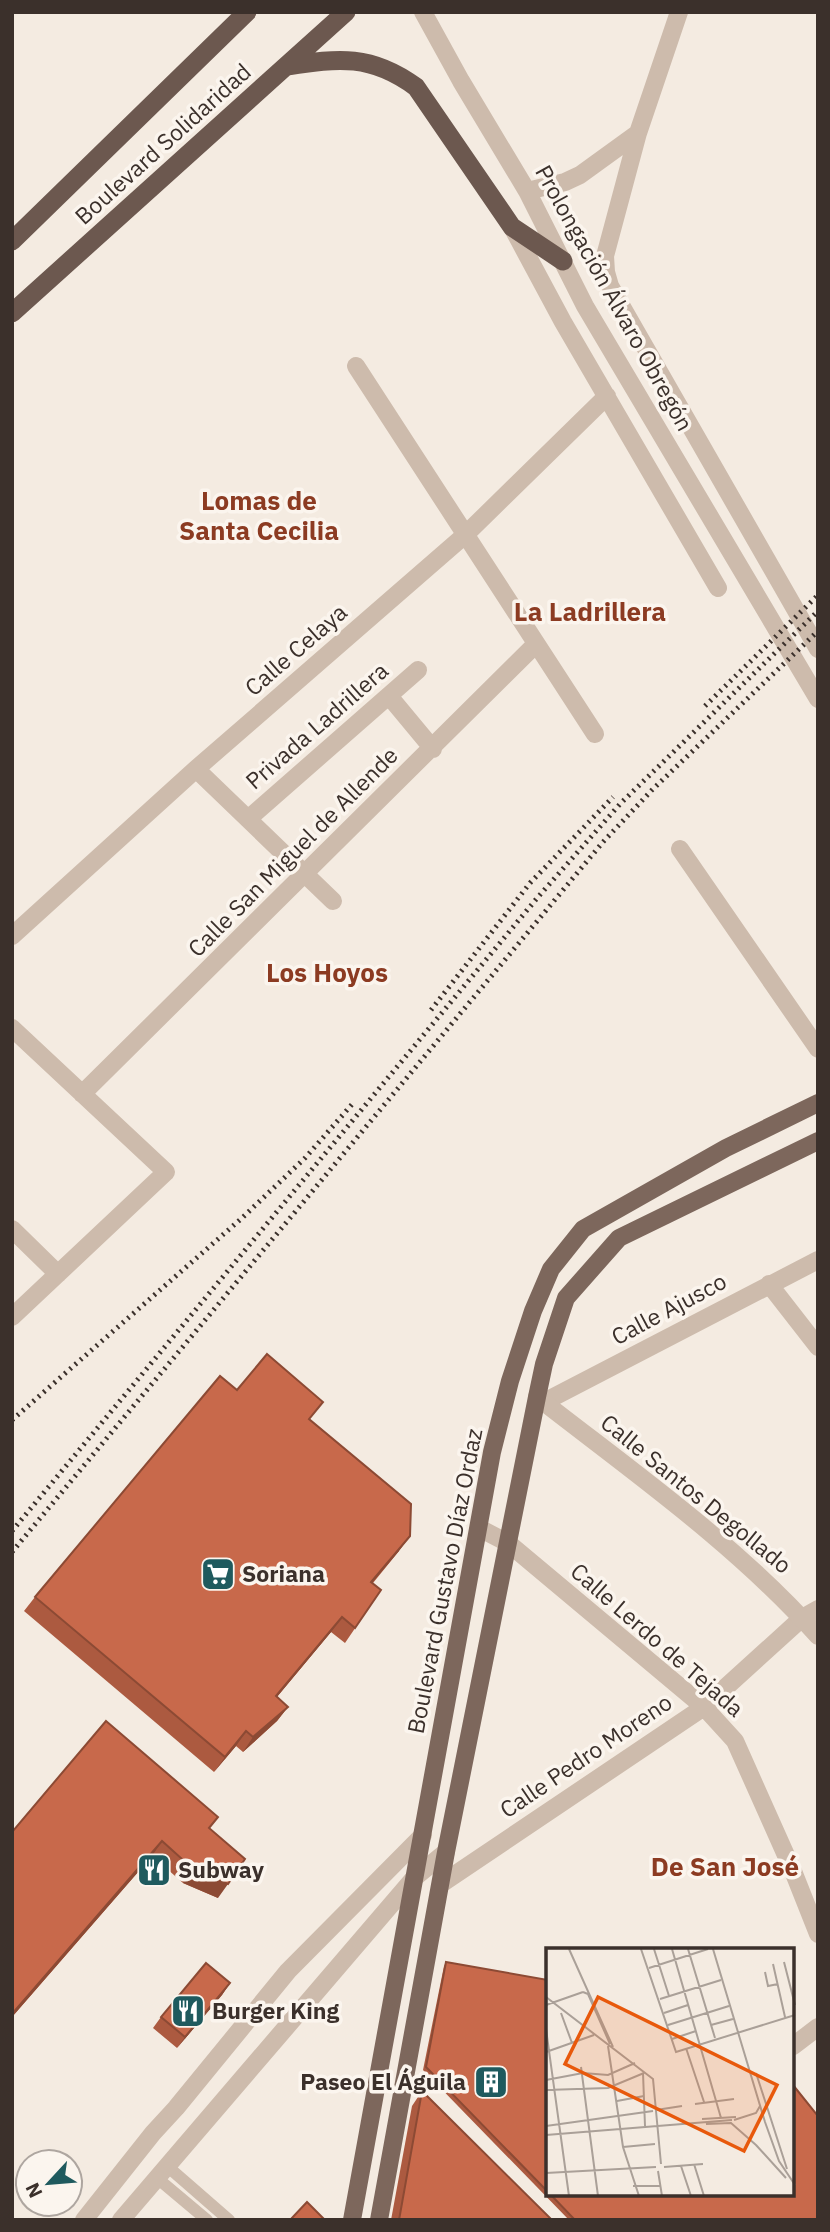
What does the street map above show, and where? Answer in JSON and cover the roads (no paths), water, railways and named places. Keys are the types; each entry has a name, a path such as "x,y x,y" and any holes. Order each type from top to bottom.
{"highway":[{"name":"Boulevard Solidaridad","path":"12,241 247,12"},
{"name":"Boulevard Solidaridad","path":"12,313 346,12"},
{"path":"286,66 323,60 352,61 376,64 396,72 416,88 512,227 564,261"}],"main road":[{"name":"Boulevard Gustavo Díaz Ordaz","path":"352,2220 492,1452 533,1311 551,1269 583,1229 726,1148 818,1103"},
{"path":"379,2220 446,1852 540,1399 544,1364 566,1297 619,1238 818,1141"}],"street":[{"name":"Prolongación Álvaro Obregón","path":"423,12 527,191 585,306 818,699"},
{"path":"527,191 565,182 580,175 638,133 679,12"},
{"name":"Prolongación Álvaro Obregón","path":"638,133 605,256 610,286 818,649"},
{"path":"512,227 563,322 718,588"},
{"path":"563,322 585,306"},
{"path":"356,366 595,734"},
{"name":"Calle Celaya","path":"12,936 196,769 465,535 607,396"},
{"name":"Calle San Miguel de Allende","path":"82,1094 536,644"},
{"name":"Privada Ladrillera","path":"248,819 418,670"},
{"path":"389,695 433,748"},
{"path":"196,769 334,901"},
{"path":"680,849 818,1049"},
{"path":"12,1028 166,1172 12,1317"},
{"path":"12,1229 58,1274"},
{"name":"Calle Ajusco","path":"540,1399 818,1260"},
{"path":"769,1284 818,1347"},
{"name":"Calle Santos Degollado","path":"540,1399 723,1544 787,1602 818,1636"},
{"name":"Calle Lerdo de Tejada","path":"479,1528 508,1544 704,1707 735,1741 818,1934"},
{"name":"Calle Pedro Moreno","path":"442,1884 704,1707 802,1618 818,1609"},
{"path":"84,2220 288,1971 423,1835"},
{"path":"121,2220 414,1878 446,1852"},
{"path":"795,2044 818,2027"},
{"path":"402,2084 421,2101"},
{"path":"162,2172 207,2220"},
{"path":"162,2172 229,2220"}],"railway":[{"path":"705,706 818,595"},
{"path":"12,1531 538,897 620,804 818,611"},
{"path":"12,1552 603,842 652,790 818,631"},
{"path":"431,1010 530,883 613,797"},
{"path":"12,1420 242,1218 305,1158 355,1101"}],"place":[{"name":"Soriana","path":"218,1574"},
{"name":"Subway","path":"154,1870"},
{"name":"Burger King","path":"188,2011"},
{"name":"Paseo El Águila","path":"491,2082"}],"district":[{"name":"Lomas de Santa Cecilia","path":"259,516"},
{"name":"La Ladrillera","path":"590,612"},
{"name":"Los Hoyos","path":"327,973"},
{"name":"De San José","path":"725,1867"}]}
